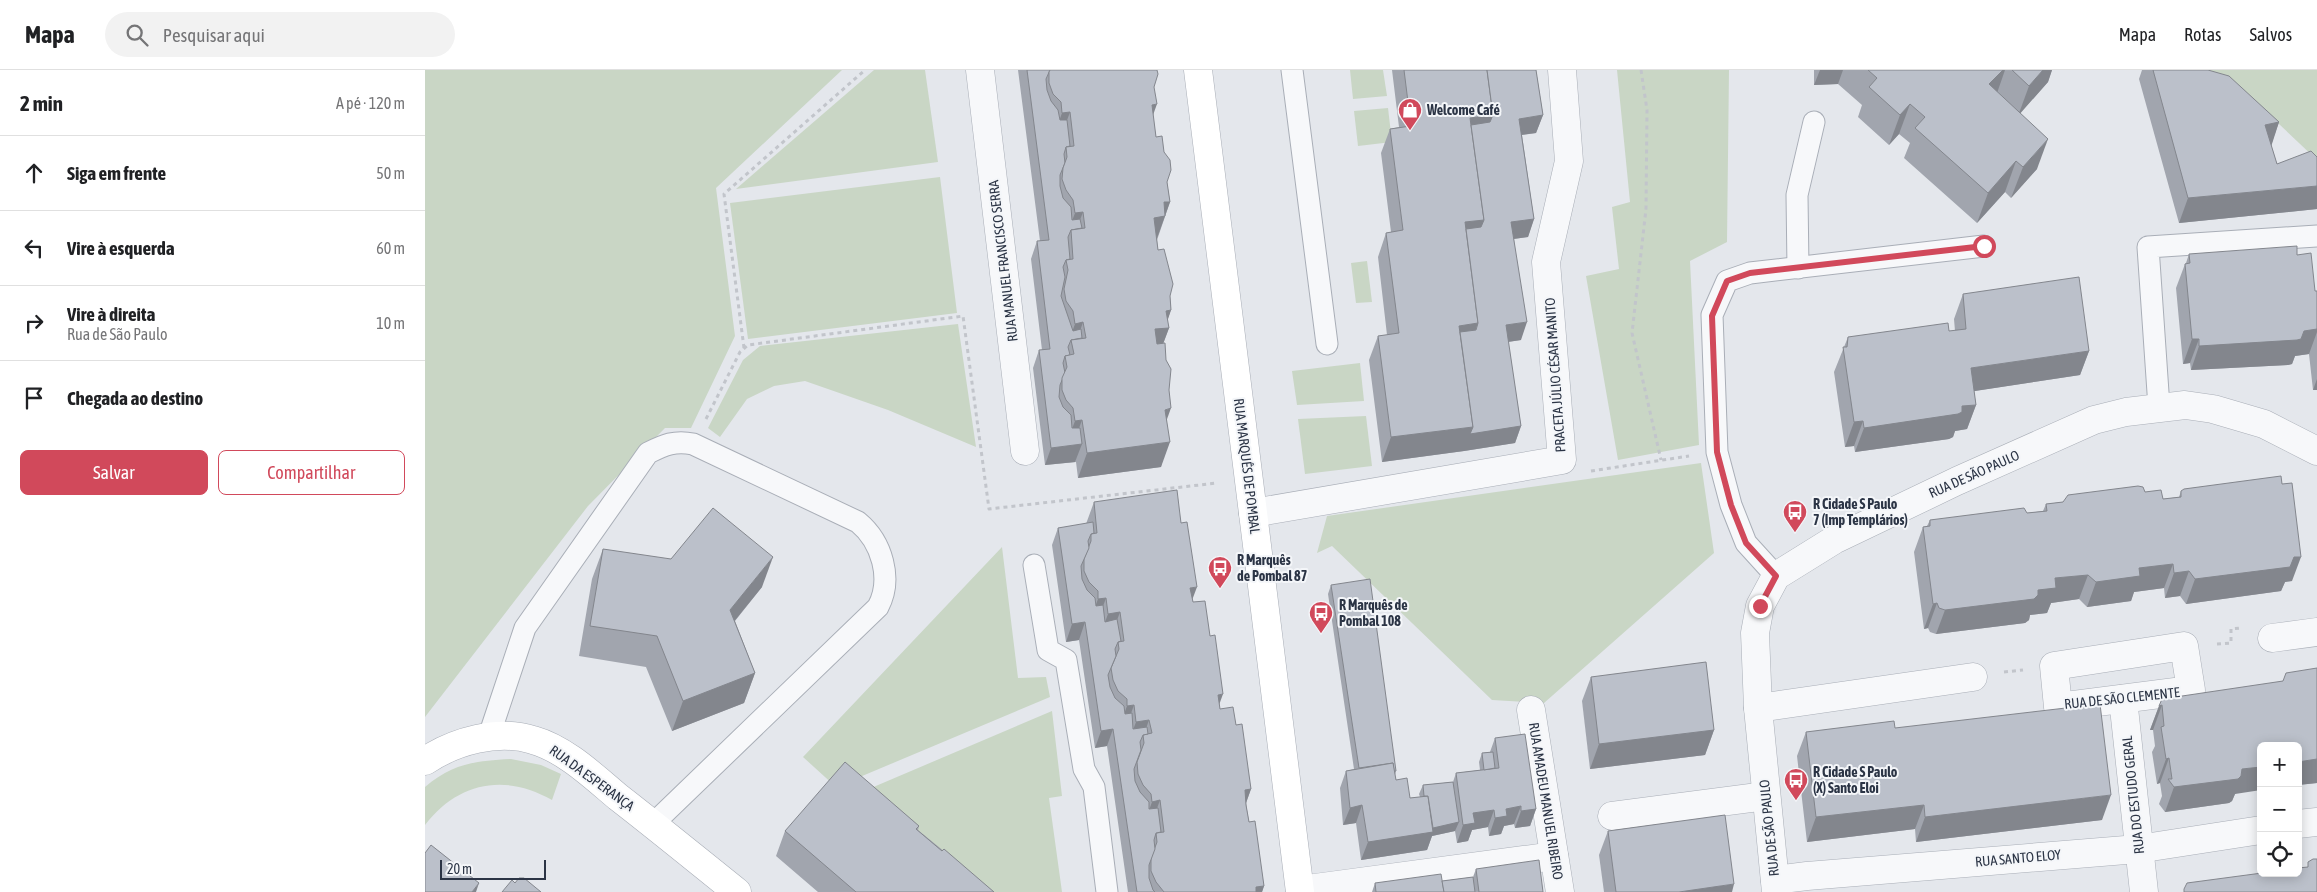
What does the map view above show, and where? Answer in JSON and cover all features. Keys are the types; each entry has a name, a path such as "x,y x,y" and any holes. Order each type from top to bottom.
{"street":[{"name":"RUA MANUEL FRANCISCO SERRA","path":"980,70 1025,451"},
{"name":"RUA MARQUÊS DE POMBAL","path":"1198,70 1300,891"},
{"name":"PRACETA JÚLIO CÉSAR MANITO","path":"1253,513 1562,460 1546,262 1569,161 1562,70"},
{"name":"RUA DE SÃO PAULO","path":"1775,886 1758,708 1755,633 1760,606 1776,576 1834,540 1957,481 2094,420 2126,412 2185,405 2213,409 2264,424 2317,451"},
{"path":"2273,638 2317,632"},
{"name":"RUA DE SÃO CLEMENTE","path":"2184,646 2191,690 2058,707 2054,666 2184,646"},
{"path":"1758,708 1971,677"},
{"name":"RUA DO ESTUDO GERAL","path":"2123,699 2144,892"},
{"name":"RUA AMADEU MANUEL RIBEIRO","path":"1531,710 1560,892"},
{"name":"RUA DA ESPERANÇA","path":"425,761 437,753 468,740 489,736 532,739 551,746 584,769 737,892"},
{"path":"1612,816 1766,796"},
{"path":"2302,824 2317,822"},
{"name":"RUA SANTO ELOY","path":"1775,886 2139,849 2257,831"},
{"path":"1300,891 1554,856"}],"lane":[{"path":"1292,70 1327,344"},
{"path":"1798,268 1797,195 1814,122"},
{"path":"2159,407 2148,247 2317,236"},
{"path":"1776,576 1746,543 1731,505 1717,452 1712,316 1727,281 1750,273 1984,246"},
{"path":"489,736 525,628 648,453 666,444 681,441 693,444 858,522 868,531 875,542 886,585 885,595 878,607 653,824"},
{"path":"1033,565 1048,650 1066,660 1084,769 1094,787 1107,892"}],"path":[{"path":"744,348 723,194 865,70"},
{"path":"1641,70 1647,110 1647,209 1632,333 1661,460"},
{"path":"693,444 744,348 748,345 963,316 989,509 1249,479"},
{"path":"1562,460 1590,471 1717,452"},
{"path":"2231,643 2231,629 2240,627 2242,634"},
{"path":"1971,677 2054,666"}],"green space":[{"path":"425,70 842,70 716,188 735,336 691,428 665,428 588,506 425,717"},
{"path":"874,70 925,70 938,162 736,189"},
{"path":"1350,70 1383,70 1387,96 1353,99"},
{"path":"1617,70 1729,70 1727,242 1690,261 1699,445 1618,460 1586,276 1619,269 1612,207 1630,202"},
{"path":"2174,70 2317,70 2317,160 2242,89"},
{"path":"1388,108 1392,142 1358,146 1354,111"},
{"path":"940,177 957,313 748,339 730,203"},
{"path":"1367,261 1372,302 1356,303 1351,263"},
{"path":"958,324 976,447 888,410 805,381 774,386 747,399 720,437 708,428 743,360 760,346"},
{"path":"1360,363 1364,401 1297,405 1292,371"},
{"path":"1366,416 1372,466 1305,474 1298,419"},
{"path":"1701,463 1714,553 1544,703 1492,700 1332,546 1317,553 1327,516"},
{"path":"1002,547 1018,678 1046,677 1050,697 836,787 803,757"},
{"path":"1052,711 1062,796 1049,798 1062,892 966,892 857,794"},
{"path":"511,759 541,765 561,774 552,800 517,786 483,786 467,791 452,799 438,810 425,825 425,787 435,779 455,768 476,762"}],"building":[{"path":"1027,70 1050,70 1046,79 1047,90 1051,101 1058,110 1060,120 1067,120 1070,146 1066,147 1064,154 1065,163 1060,175 1060,186 1063,198 1071,207 1072,220 1080,219 1082,228 1071,230 1068,237 1070,259 1066,260 1063,267 1065,277 1061,296 1073,331 1081,329 1082,338 1071,340 1068,347 1070,355 1065,356 1063,363 1065,373 1060,385 1059,397 1063,407 1071,415 1072,428 1080,428 1082,444 1051,448 1039,350 1050,349 1037,241 1049,240"},
{"path":"1050,70 1157,70 1158,74 1154,87 1157,104 1152,105 1156,137 1162,136 1164,152 1170,160 1171,170 1167,182 1170,202 1164,202 1165,216 1154,218 1158,250 1164,249 1173,284 1170,296 1171,310 1166,311 1169,328 1155,329 1157,344 1165,343 1166,360 1171,369 1169,390 1171,408 1165,410 1170,442 1087,453 1082,420 1075,421 1073,408 1066,400 1062,390 1062,378 1067,367 1065,356 1074,354 1071,340 1086,338 1083,322 1075,324 1073,311 1066,301 1064,289 1068,270 1066,260 1073,259 1071,230 1085,228 1083,212 1075,213 1073,200 1066,190 1062,179 1067,157 1066,147 1074,146 1070,112 1062,113 1061,102 1053,94 1049,83"},
{"path":"1404,70 1487,70 1493,115 1470,118 1484,220 1465,222 1478,323 1459,326 1473,427 1391,437 1378,336 1399,333 1386,233 1403,230 1390,129 1411,126"},
{"path":"1487,70 1536,70 1543,115 1519,119 1534,219 1511,222 1527,322 1506,325 1521,426 1470,434 1473,427 1460,332 1476,330 1478,323 1466,229 1481,227 1484,220 1471,125 1490,122 1493,115"},
{"path":"1868,70 2003,70 1989,84 2048,139 2023,167 2016,161 1988,193 1915,128 1925,117 1910,104 1900,115 1869,87 1877,78"},
{"path":"2012,70 2043,70 2029,86"},
{"path":"2153,70 2208,70 2229,76 2279,122 2265,125 2277,164 2311,151 2317,157 2317,186 2188,198"},
{"path":"2297,246 2297,255 2311,253 2315,291 2317,291 2317,329 2304,331 2301,339 2297,340 2199,346 2199,339 2192,339 2185,264 2190,263 2189,254"},
{"path":"2079,277 2089,351 1971,368 1976,405 1962,406 1962,412 1958,414 1864,428 1863,421 1854,422 1843,347 1847,347 1848,337 1948,323 1949,331 1966,329 1963,294"},
{"path":"2281,476 2282,484 2292,483 2301,557 2294,557 2290,567 2195,579 2189,571 2174,573 2173,564 2139,568 2140,576 2096,582 2088,575 2055,578 2056,588 2038,590 2038,595 2034,599 1945,610 1939,608 1937,603 1933,604 1923,527 1930,526 1930,520 2024,508 2027,513 2047,511 2046,504 2063,502 2068,495 2138,486 2143,487 2145,492 2161,490 2163,499 2181,497 2181,491 2184,489"},
{"path":"1177,490 1181,523 1187,522 1197,587 1190,588 1193,602 1205,601 1210,636 1215,635 1223,694 1218,695 1220,709 1233,707 1236,725 1242,724 1251,789 1245,790 1246,805 1249,822 1255,821 1264,886 1256,887 1256,892 1164,892 1156,882 1151,871 1151,858 1157,842 1156,833 1164,832 1160,800 1152,802 1151,794 1143,785 1138,774 1137,762 1144,743 1143,735 1152,733 1149,720 1136,722 1134,705 1127,706 1127,699 1118,691 1113,680 1111,668 1119,649 1118,642 1124,641 1120,612 1108,614 1106,598 1098,599 1098,591 1089,582 1084,571 1084,559 1091,541 1091,534 1097,533 1094,502"},
{"path":"713,508 773,557 730,610 755,673 683,701 657,636 590,626 603,549 671,559"},
{"path":"1093,522 1094,533 1091,534 1088,541 1089,548 1081,566 1082,579 1087,590 1095,598 1096,606 1103,605 1105,622 1117,619 1121,641 1118,642 1115,649 1116,656 1108,675 1110,687 1115,698 1124,706 1125,714 1132,713 1133,729 1147,727 1148,734 1143,735 1140,742 1141,750 1134,769 1135,781 1140,792 1149,802 1149,809 1158,808 1161,832 1156,833 1154,840 1155,849 1149,865 1149,878 1155,892 1137,892 1113,729 1101,731 1085,622 1072,624 1058,528"},
{"path":"1370,579 1396,771 1394,771 1393,763 1359,768 1331,585"},
{"path":"1706,662 1714,730 1599,744 1591,677"},
{"path":"2317,668 2317,759 2302,761 2302,742 2257,742 2257,767 2242,769 2241,776 2238,779 2174,787 2168,779 2172,779 2169,758 2166,759 2161,727 2164,726 2162,705 2159,706 2162,699 2283,681 2286,673"},
{"path":"2100,704 2111,795 1925,817 1924,805 1816,817 1806,732 1894,721 1895,728"},
{"path":"1525,734 1536,809 1521,811 1521,806 1506,809 1507,816 1495,818 1494,810 1473,813 1475,823 1463,825 1456,773 1499,768 1495,738"},
{"path":"1493,752 1495,768 1484,770 1482,753"},
{"path":"845,762 919,826 916,829 942,851 944,849 994,892 856,892 785,831"},
{"path":"1393,763 1396,780 1407,778 1410,798 1428,796 1433,832 1368,842 1362,805 1350,808 1346,771"},
{"path":"1453,782 1459,822 1433,828 1428,796 1424,796 1423,785"},
{"path":"1725,815 1734,884 1679,892 1616,892 1608,831"},
{"path":"431,845 479,883 472,892 425,892 425,853"},
{"path":"2317,859 2317,892 2184,892 2187,883 2257,874 2257,877 2302,877 2302,868 2308,867 2308,862"},
{"path":"1539,860 1543,892 1479,892 1476,869"},
{"path":"1441,874 1444,892 1376,892 1375,883"},
{"path":"1473,877 1475,892 1444,892 1442,881"},
{"path":"519,878 524,878 541,892 502,892 512,880 515,883"}],"place":[{"name":"Welcome Café","path":"1410,131"},
{"name":"R Cidade S Paulo 7 (Imp Templários)","path":"1795,533"},
{"name":"R Marquês de Pombal 87","path":"1220,589"},
{"name":"R Marquês de Pombal 108","path":"1321,634"},
{"name":"R Cidade S Paulo (X) Santo Eloi","path":"1796,801"}],"route":[{"path":"1760,606 1776,576 1746,543 1731,505 1717,452 1712,316 1727,281 1750,273 1984,246"}]}
